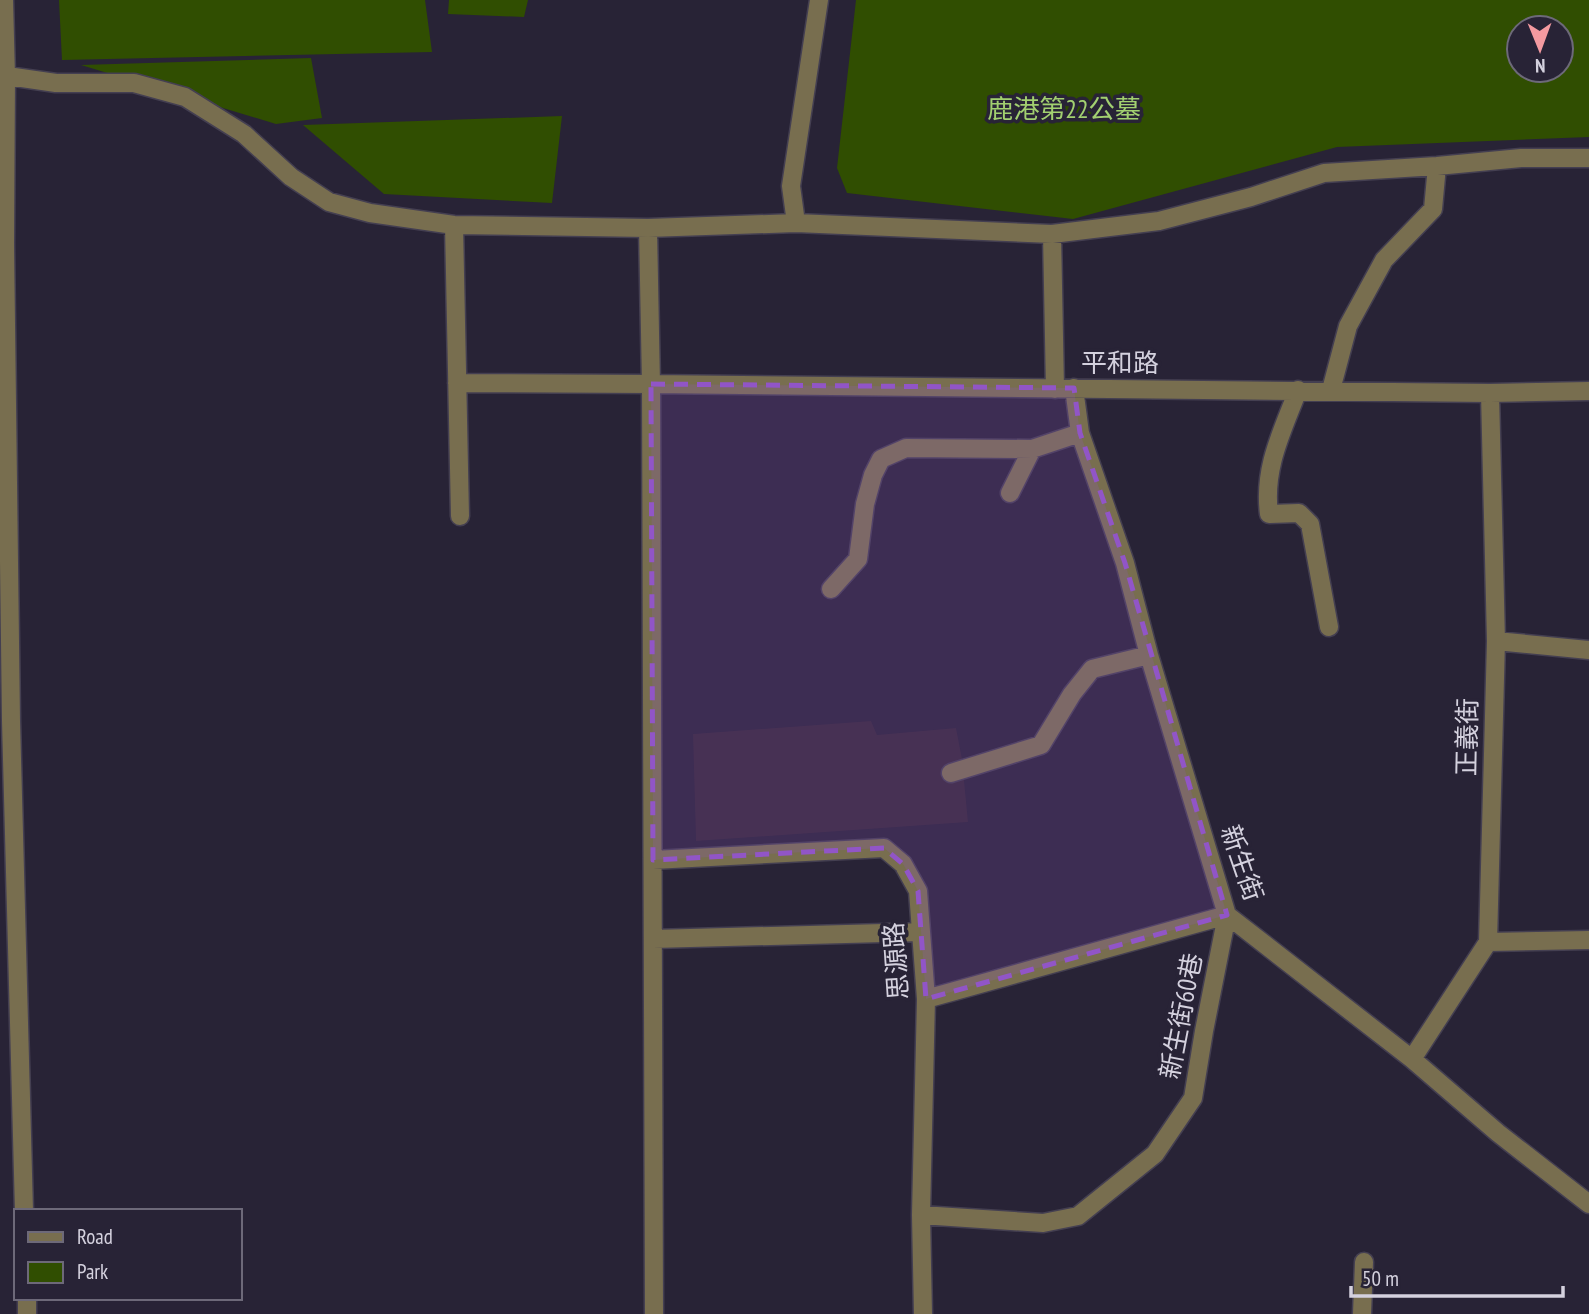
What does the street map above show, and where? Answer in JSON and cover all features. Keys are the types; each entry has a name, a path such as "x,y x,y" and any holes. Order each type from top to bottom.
{"street":[{"path":"4,0 6,718 24,1209"},
{"path":"796,223 791,186 819,0"},
{"path":"3,75 56,83 134,83 185,97 244,134 291,177 329,202 370,213 454,225 648,228 796,223 1052,234 1159,221 1251,197 1324,173 1521,158 1589,158"},
{"path":"1331,390 1348,326 1384,260 1433,209 1437,166"},
{"path":"454,225 460,516"},
{"path":"648,228 651,384 654,1314"},
{"path":"1052,234 1055,389"},
{"name":"平和路","path":"457,383 1490,393 1589,391"},
{"name":"新生街","path":"1074,388 1080,433 1125,563 1149,655 1227,915 1412,1059 1498,1133 1589,1204"},
{"path":"1298,390 1270,470 1267,494 1269,514 1299,513 1310,524 1329,627"},
{"name":"正義街","path":"1488,942 1496,641 1490,393"},
{"path":"831,589 858,559 865,504 873,475 881,459 906,448 1032,449 1080,433"},
{"path":"1010,493 1032,449"},
{"path":"1496,641 1589,650"},
{"path":"951,773 1041,745 1072,694 1092,669 1149,655"},
{"name":"思源路","path":"653,860 884,848 903,864 918,891 926,999 921,1215 923,1314"},
{"path":"926,999 1227,915"},
{"name":"新生街60巷","path":"921,1215 1042,1223 1078,1216 1155,1154 1193,1098 1227,915"},
{"path":"653,939 921,932"},
{"path":"1412,1059 1488,942 1589,940"},
{"path":"1362,1314 1364,1262"}],"highlighted area":[{"path":"651,384 1074,388 1080,433 1125,563 1227,915 926,999 918,891 903,864 884,848 653,860"}],"shaded area":[{"path":"871,721 877,735 956,728 968,822 696,841 693,734"}],"green space":[{"path":"59,0 425,0 432,52 62,60"},
{"path":"449,0 528,0 524,17 448,14"},
{"name":"鹿港第22公墓","path":"856,0 1589,0 1589,137 1337,147 1073,219 847,193 837,168"},
{"path":"311,58 322,118 276,124 81,65"},
{"path":"562,116 552,203 384,194 303,125"}]}
